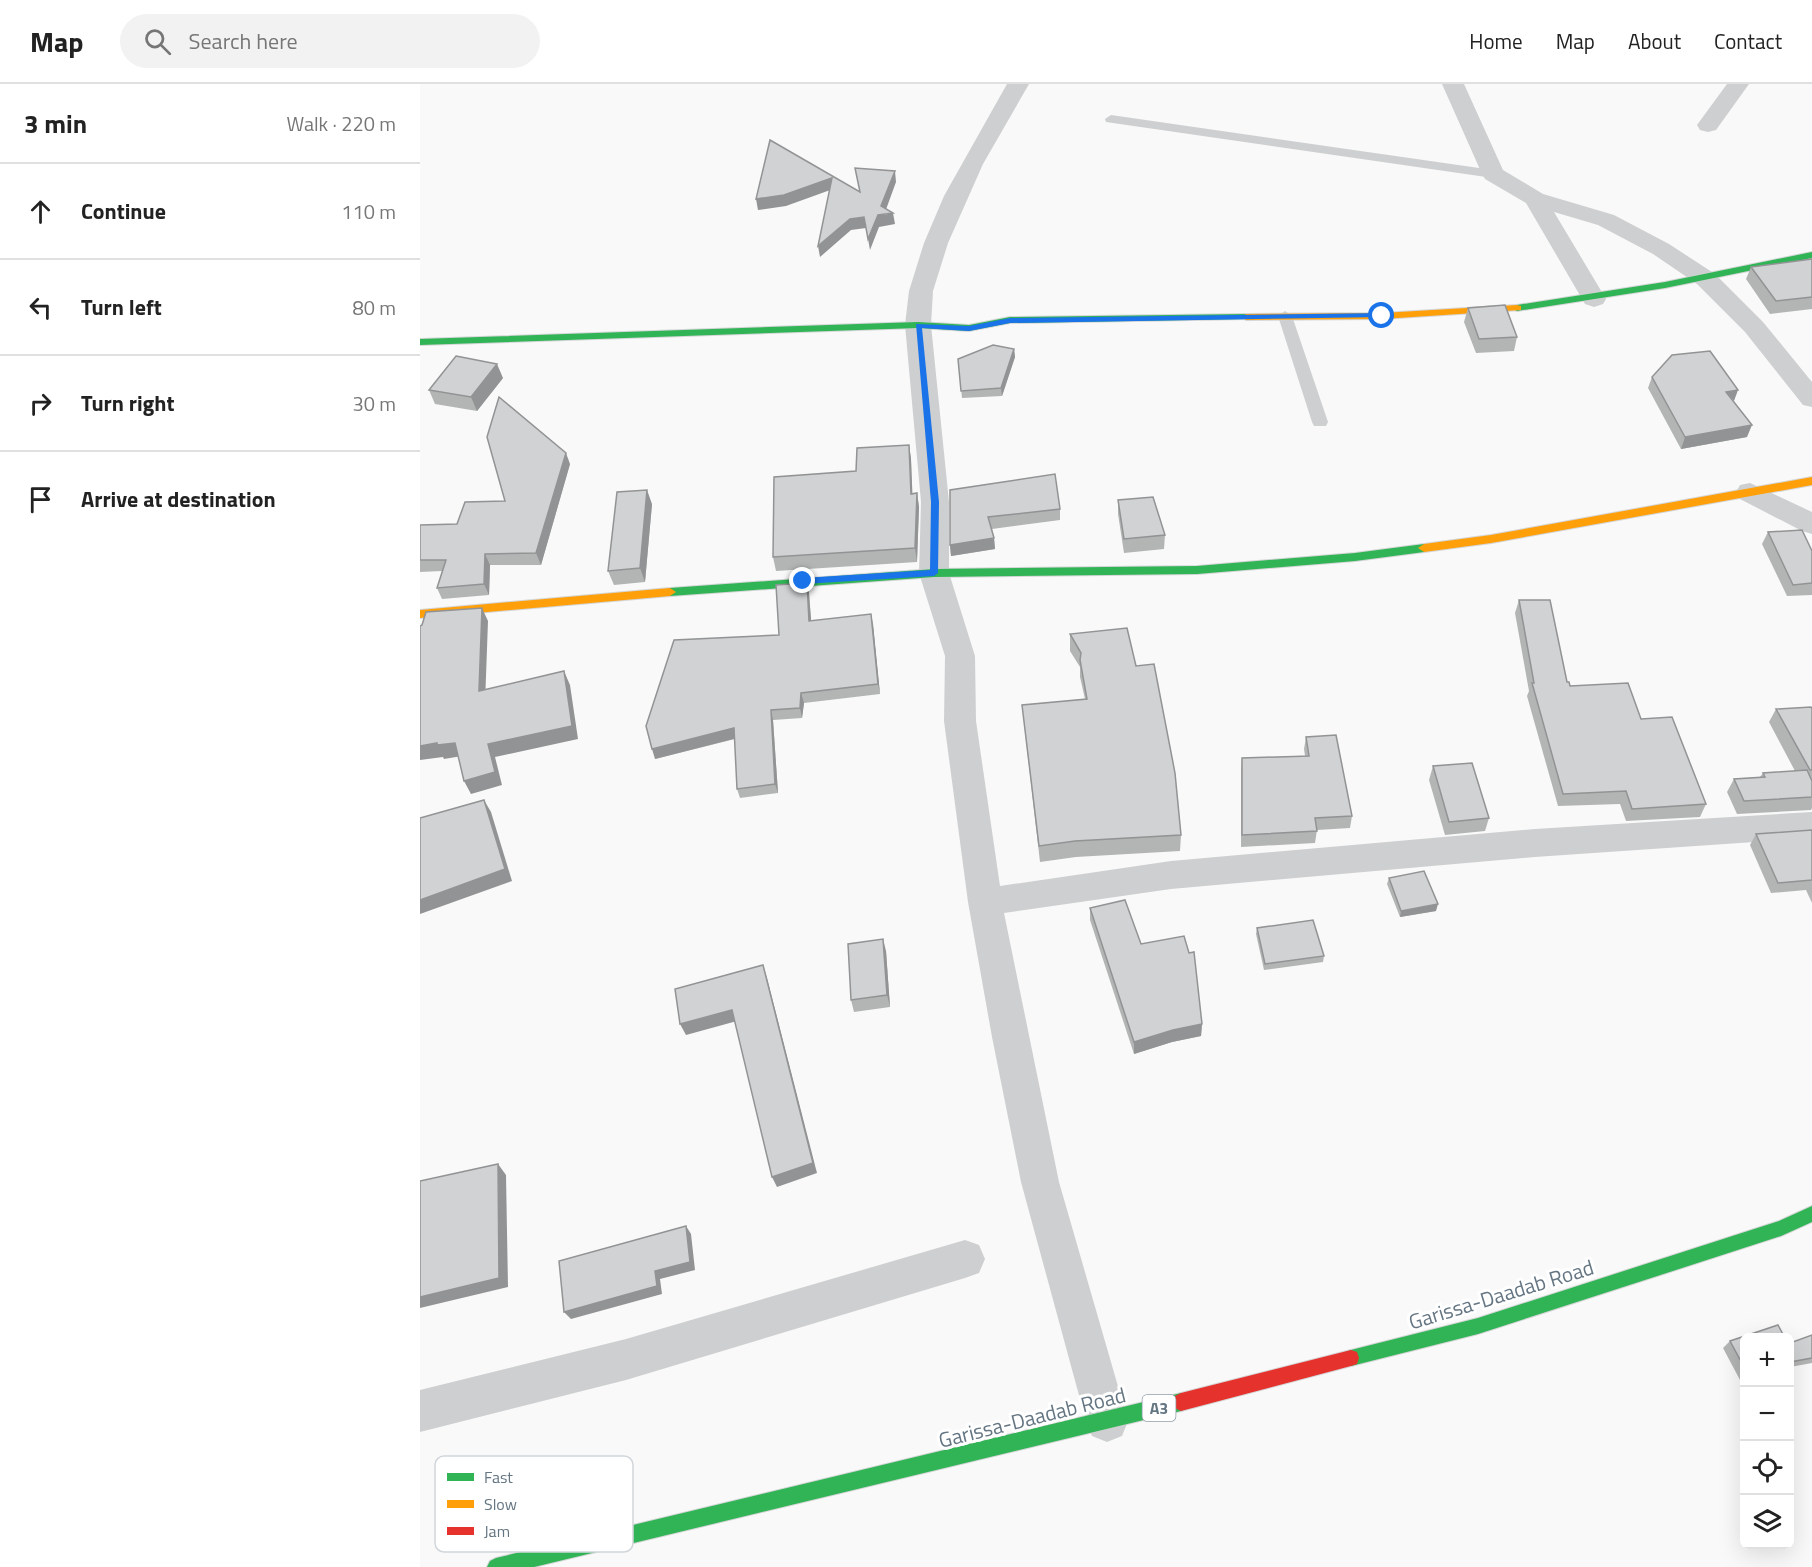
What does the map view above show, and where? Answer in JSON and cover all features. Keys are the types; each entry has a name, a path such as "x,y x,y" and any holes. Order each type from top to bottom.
{"main road":[{"path":"420,342 918,325 969,328 1010,320 1112,321 1382,316 1509,309 1593,299 1706,279 1812,255"},
{"path":"420,614 803,581 934,573 1197,570 1355,557 1491,539 1812,481"},
{"name":"Garissa-Daadab Road","path":"633,1542 1478,1326 1782,1228 1812,1214"},
{"name":"Garissa-Daadab Road","path":"496,1567 576,1557 596,1552"}],"street":[{"path":"1018,84 972,164 936,243 921,291 918,325 935,502 934,573 960,656 960,721 984,902 1040,1182 1107,1421"},
{"path":"1454,84 1493,174 1534,199 1606,220 1661,249 1706,279 1754,327 1812,399"},
{"path":"1708,125 1738,84"},
{"path":"1534,199 1593,299"},
{"path":"1750,492 1812,524"},
{"path":"984,902 1171,875 1535,843 1812,825"},
{"path":"420,1411 490,1395 755,1323 964,1259"}],"lane":[{"path":"1110,119 1493,174"},
{"path":"1285,316 1320,422"}],"building":[{"path":"770,140 860,192 855,168 895,171 881,206 893,213 878,215 868,239 864,217 850,219 818,246 832,178 784,195 756,199"},
{"path":"1812,259 1812,297 1776,301 1751,267"},
{"path":"1505,305 1517,337 1479,339 1468,308"},
{"path":"993,345 1014,349 1001,388 961,391 958,359"},
{"path":"1710,351 1738,390 1726,392 1752,425 1685,437 1652,377 1672,355"},
{"path":"456,356 497,364 471,397 429,390"},
{"path":"499,397 566,453 536,553 485,554 484,584 437,588 446,560 420,560 420,525 457,524 465,502 505,501 487,437"},
{"path":"909,445 911,494 917,493 915,548 773,557 774,477 856,471 857,448"},
{"path":"1055,474 1060,509 988,517 994,538 950,545 950,490"},
{"path":"647,490 640,568 608,571 617,492"},
{"path":"1153,497 1165,535 1124,539 1118,500"},
{"path":"1802,530 1812,551 1812,583 1793,585 1768,532"},
{"path":"807,583 809,621 871,614 878,684 801,693 800,708 771,710 775,784 737,789 734,728 652,749 646,726 674,640 779,635 776,585"},
{"path":"1519,600 1550,600 1567,682 1570,686 1628,683 1641,719 1672,717 1706,804 1632,809 1626,791 1563,794 1532,683 1534,683"},
{"path":"482,608 479,691 564,671 572,726 488,744 495,772 464,781 455,743 420,746 420,626 426,612"},
{"path":"1127,628 1136,666 1154,664 1175,773 1181,835 1075,841 1039,846 1022,705 1087,699 1080,660 1081,653 1070,634"},
{"path":"1811,707 1812,770 1810,770 1776,709"},
{"path":"1336,735 1352,816 1315,818 1317,831 1242,835 1242,758 1309,756 1306,737"},
{"path":"1472,763 1489,818 1449,822 1433,766"},
{"path":"1807,770 1812,781 1812,797 1744,801 1734,779 1765,777 1763,773"},
{"path":"484,800 505,869 420,900 420,818"},
{"path":"1812,830 1812,880 1778,883 1756,834"},
{"path":"1424,871 1438,904 1401,911 1389,878"},
{"path":"1125,900 1141,944 1184,936 1189,953 1194,952 1202,1024 1134,1042 1090,908"},
{"path":"1313,920 1324,956 1265,964 1257,928"},
{"path":"883,939 887,995 851,1000 848,944"},
{"path":"763,965 813,1163 772,1177 732,1010 680,1024 675,989"},
{"path":"498,1164 499,1278 420,1297 420,1181"},
{"path":"686,1226 690,1262 655,1271 657,1286 564,1312 559,1261"},
{"path":"1778,1325 1782,1333 1754,1333"},
{"path":"1812,1335 1812,1358 1794,1361 1794,1342"},
{"path":"1740,1338 1740,1360 1730,1341"}],"traffic: fast":[{"path":"1517,308 1665,285 1812,255"},
{"path":"420,342 918,325 969,328 1010,320 1246,317"},
{"path":"670,592 934,573 1197,570 1355,557 1424,548"},
{"path":"1351,1358 1478,1326 1781,1228 1812,1214"},
{"path":"633,1534 1181,1402"},
{"path":"496,1567 558,1552"}],"traffic: slow":[{"path":"1246,317 1382,316 1517,308"},
{"path":"1424,548 1491,539 1812,481"},
{"path":"420,614 670,592"}],"traffic: jam":[{"path":"1181,1402 1351,1358"}],"route":[{"path":"803,581 934,573 935,502 927,437 921,335 918,325 969,328 1010,320 1112,321 1382,316"}]}
